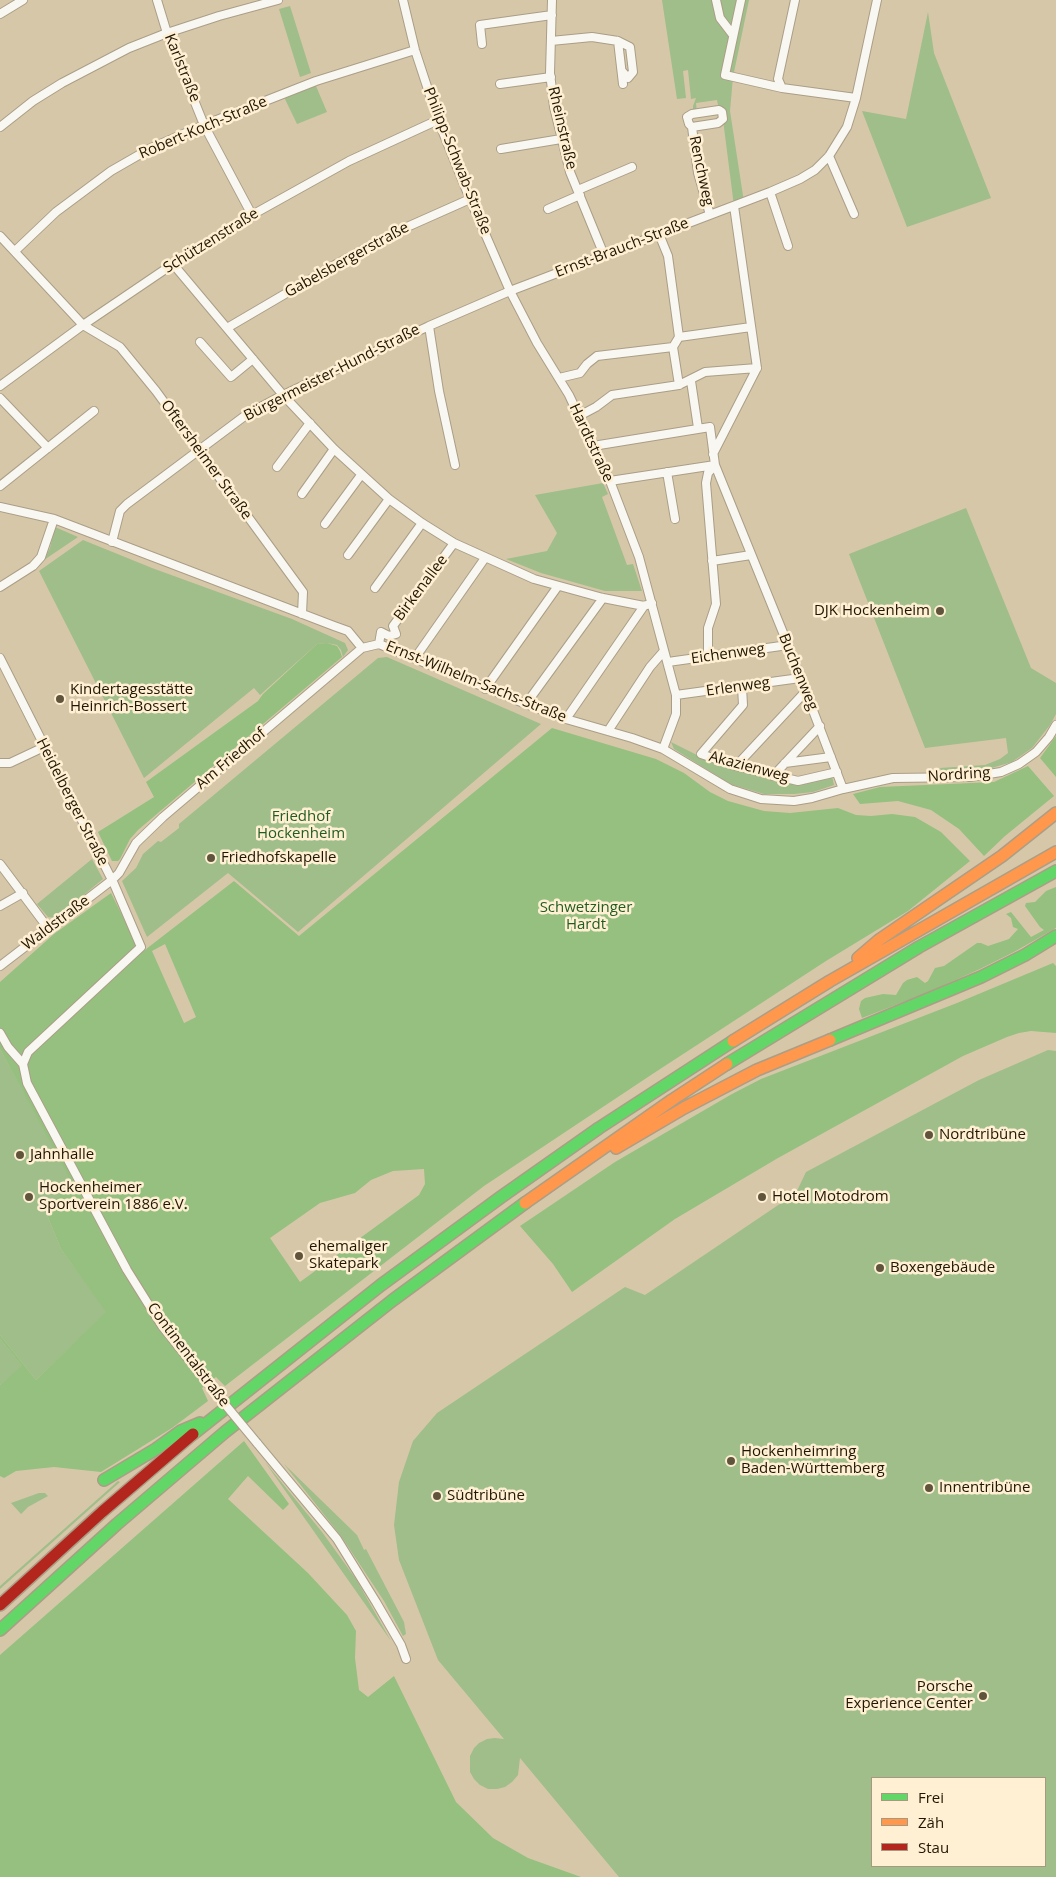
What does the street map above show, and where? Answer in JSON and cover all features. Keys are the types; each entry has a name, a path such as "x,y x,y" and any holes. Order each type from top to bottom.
{"highway":[{"path":"830,980 879,940 985,868 1056,813"},
{"path":"0,1605 102,1512 212,1418 381,1285 509,1191 706,1058 830,980 1056,852"},
{"path":"0,1630 117,1524 225,1432 393,1300 571,1170 754,1046 919,947 1056,871"},
{"path":"571,1170 596,1160 684,1108 757,1070 1005,966 1049,941"},
{"path":"104,1480 156,1449 181,1431 212,1418"}],"street":[{"path":"1,11 23,0"},
{"name":"Karlstraße","path":"158,0 167,33 204,125 252,215"},
{"path":"0,127 33,101 62,83 129,48 219,16 278,0"},
{"name":"Philipp-Schwab-Straße","path":"403,0 416,50 438,120 510,291"},
{"name":"Rheinstraße","path":"552,0 550,78 554,107 570,172 604,255"},
{"path":"716,0 720,18 733,36"},
{"path":"741,0 725,75 782,88 856,98"},
{"path":"782,88 778,79 794,0"},
{"name":"Ernst-Brauch-Straße","path":"510,291 770,192 815,170 829,156 847,127 856,98 877,0"},
{"path":"482,44 480,25 552,15"},
{"path":"551,41 592,37 618,41 623,84"},
{"name":"Robert-Koch-Straße","path":"15,251 56,212 111,171 151,148 316,81 416,50"},
{"path":"500,84 550,78"},
{"name":"Schützenstraße","path":"0,386 83,325 173,264 252,215 349,161 438,120"},
{"name":"Renchweg","path":"692,128 698,173 710,215"},
{"path":"501,150 561,139"},
{"path":"829,156 854,214"},
{"path":"548,209 632,167"},
{"path":"770,192 788,246"},
{"name":"Gabelsbergerstraße","path":"227,328 331,267 398,231 470,198"},
{"path":"713,454 757,368 734,206"},
{"path":"659,234 668,256 679,337 673,348 679,385"},
{"name":"Oftersheimer Straße","path":"0,236 83,325 120,347 156,391 304,592 302,614"},
{"name":"Birkenallee","path":"173,264 283,395 334,450 389,499 422,523 454,544 520,573 603,598 648,605"},
{"name":"Bürgermeister-Hund-Straße","path":"112,542 122,508 246,415 283,395 428,326 510,291"},
{"name":"Hardtstraße","path":"510,291 579,416 610,481 639,557 648,605"},
{"path":"428,326 439,391 455,465"},
{"path":"679,337 751,327"},
{"path":"200,342 231,377 253,358"},
{"path":"558,378 580,373 597,356 673,348"},
{"path":"579,416 596,407 612,395 679,385 704,372 757,368"},
{"path":"594,446 698,428 690,380"},
{"path":"0,398 48,448"},
{"path":"0,486 94,411"},
{"path":"277,466 310,424"},
{"name":"Buchenweg","path":"698,428 710,427 715,465 788,645 843,789"},
{"path":"302,494 334,450"},
{"path":"610,481 715,465"},
{"path":"708,657 708,628 716,604 706,484 708,473 715,465"},
{"path":"667,472 675,519"},
{"path":"325,524 361,475"},
{"path":"348,555 389,499"},
{"name":"Ernst-Wilhelm-Sachs-Straße","path":"0,507 54,519 348,631 362,648 379,644 485,689 566,719 663,749 730,789 761,799 794,801 843,789"},
{"path":"0,587 32,566 41,557 54,519"},
{"path":"375,588 422,523"},
{"name":"Birkenallee","path":"379,644 381,632 389,636 396,634 393,626 454,544"},
{"path":"712,561 752,555"},
{"path":"415,658 485,558"},
{"path":"485,689 558,586"},
{"path":"526,704 603,598"},
{"path":"648,605 668,662 676,695 676,714 663,749"},
{"path":"566,719 648,605"},
{"name":"Eichenweg","path":"668,662 788,645"},
{"name":"Am Friedhof","path":"112,880 136,843 163,817 362,648"},
{"path":"608,731 645,675 664,651"},
{"name":"Heidelberger Straße","path":"0,658 112,880 141,947 28,1052 23,1064"},
{"name":"Erlenweg","path":"676,695 800,678"},
{"name":"Akazienweg","path":"742,687 743,705 701,754 736,766 798,781 837,772"},
{"path":"736,766 806,691"},
{"name":"Nordring","path":"843,789 893,778 970,777 1000,772 1019,764 1036,752 1056,725"},
{"path":"773,776 820,726"},
{"path":"0,763 10,762 44,747"},
{"path":"785,762 831,757"},
{"path":"1,869 23,893 48,928"},
{"name":"Waldstraße","path":"0,966 112,880"},
{"path":"0,906 23,893"},
{"name":"Continentalstraße","path":"0,1033 8,1047 23,1064 27,1083 127,1270 162,1326 337,1539 401,1645 406,1659"}],"green space":[{"path":"662,0 749,0 733,77 730,111 744,202 734,206 722,112 719,110 717,100 696,103 697,113 693,113 696,98 691,99 688,70 683,71 686,98 677,99"},
{"path":"290,6 311,73 300,77 279,9"},
{"path":"928,12 934,53 991,198 907,227 862,111 906,119"},
{"path":"316,86 327,112 297,124 284,97"},
{"path":"603,483 608,494 602,497 627,565 633,564 642,591 605,591 541,573 506,559 547,551 557,533 535,495"},
{"name":"DJK Hockenheim","path":"966,508 1031,668 1056,683 1056,714 1032,748 1012,762 988,769 942,772 940,768 985,765 1000,759 1008,753 1006,738 925,748 849,554"},
{"path":"55,527 78,537 44,560 50,548"},
{"path":"83,540 152,568 292,619 345,643 348,650 343,657 337,645 317,644 260,695 254,688 144,778 39,571"},
{"path":"327,643 337,646 342,657 138,830 130,839 120,859 112,861 98,832 154,797 146,782 258,701 263,694 317,644"},
{"name":"Friedhof Hockenheim","path":"387,657 541,724 298,932 228,873 147,937 122,881 136,868 143,854 158,841 161,842 179,828 179,824 378,658"},
{"name":"Schwetzinger Hardt","path":"552,728 656,759 684,773 710,792 728,801 764,811 790,813 838,808 856,815 892,814 915,817 941,832 970,861 908,911 826,961 484,1186 225,1386 216,1377 202,1388 208,1401 172,1428 101,1472 54,1467 16,1471 4,1478 0,1476 0,1385 22,1366 0,1339 0,1335 36,1380 106,1312 61,1249 47,1215 70,1179 0,1049 0,982 54,934 111,893 141,953 234,881 299,936","holes":["165,944 196,1017 184,1023 152,951","424,1169 425,1184 419,1195 300,1282 270,1238 320,1203 355,1193 371,1180 393,1171"]},
{"path":"1056,736 1056,777 1040,758"},
{"path":"671,742 709,761 774,781 798,784 832,776 834,785 813,792 764,794 730,784 674,749"},
{"path":"1028,766 1054,796 1005,836 984,856 959,829 931,810 898,801 860,804 853,794 880,787 994,782"},
{"path":"92,859 103,879 56,918 48,917 37,904"},
{"path":"1056,887 1056,928 980,969 927,993 862,1018 859,1009 861,1001 865,998 883,994 896,995 907,980 917,977 925,983 935,968 944,966 977,943 988,946 1009,939 1018,929 1013,927 1011,918 1006,914 1011,912 1031,937 1044,930 1025,906 1026,903 1035,902 1046,891"},
{"path":"1053,963 1056,966 1056,1033 1031,1031 1019,1033 963,1056 778,1158 675,1219 572,1292 553,1264 520,1226 615,1162 761,1079 957,1003"},
{"name":"Hockenheimer Sportverein 1886 e.V.","path":"0,1049 71,1179 47,1215 61,1249 107,1312 36,1380 0,1335"},
{"name":"Hockenheimring Baden-Württemberg","path":"1048,1050 1056,1051 1056,1877 619,1877 520,1758 518,1775 505,1787 488,1789 480,1785 470,1772 470,1756 479,1743 487,1739 504,1739 438,1660 399,1560 394,1525 399,1482 413,1441 437,1413 625,1287 645,1295 796,1193 806,1172 979,1080"},
{"path":"0,1339 23,1367 0,1385"},
{"path":"244,1441 289,1504 283,1510 248,1476 228,1499 308,1573 347,1615 356,1631 355,1658 359,1690 368,1697 394,1676 456,1802 493,1838 528,1858 581,1877 0,1877 0,1655"},
{"path":"265,1462 322,1532 356,1579 391,1641"},
{"path":"284,1464 357,1535 404,1622 406,1634 403,1636 384,1601 341,1536"},
{"path":"118,1481 120,1482 0,1589 0,1586"},
{"path":"39,1493 45,1493 48,1496 28,1507 21,1514 11,1503"}],"traffic: fast":[{"path":"727,1064 919,947 1056,871"},
{"path":"830,1040 981,977 1025,955 1056,936"},
{"path":"193,1434 381,1285 501,1197 599,1128 733,1041"},
{"path":"0,1630 117,1524 225,1432 393,1300 525,1203"},
{"path":"104,1480 156,1449 181,1431 200,1423"}],"traffic: slow":[{"path":"858,958 879,940 1002,856 1056,813"},
{"path":"733,1041 830,981 1056,852"},
{"path":"616,1148 684,1108 757,1070 830,1040"},
{"path":"525,1203 672,1100 727,1064"}],"traffic: jam":[{"path":"0,1605 102,1512 193,1434"}],"place":[{"name":"DJK Hockenheim","path":"940,611"},
{"name":"Kindertagesstätte Heinrich-Bossert","path":"60,699"},
{"name":"Friedhofskapelle","path":"211,858"},
{"name":"Nordtribüne","path":"929,1135"},
{"name":"Jahnhalle","path":"20,1155"},
{"name":"Hockenheimer Sportverein 1886 e.V.","path":"29,1197"},
{"name":"Hotel Motodrom","path":"762,1197"},
{"name":"ehemaliger Skatepark","path":"299,1256"},
{"name":"Boxengebäude","path":"880,1268"},
{"name":"Hockenheimring Baden-Württemberg","path":"731,1461"},
{"name":"Innentribüne","path":"929,1488"},
{"name":"Südtribüne","path":"437,1496"},
{"name":"Porsche Experience Center","path":"983,1696"}]}
